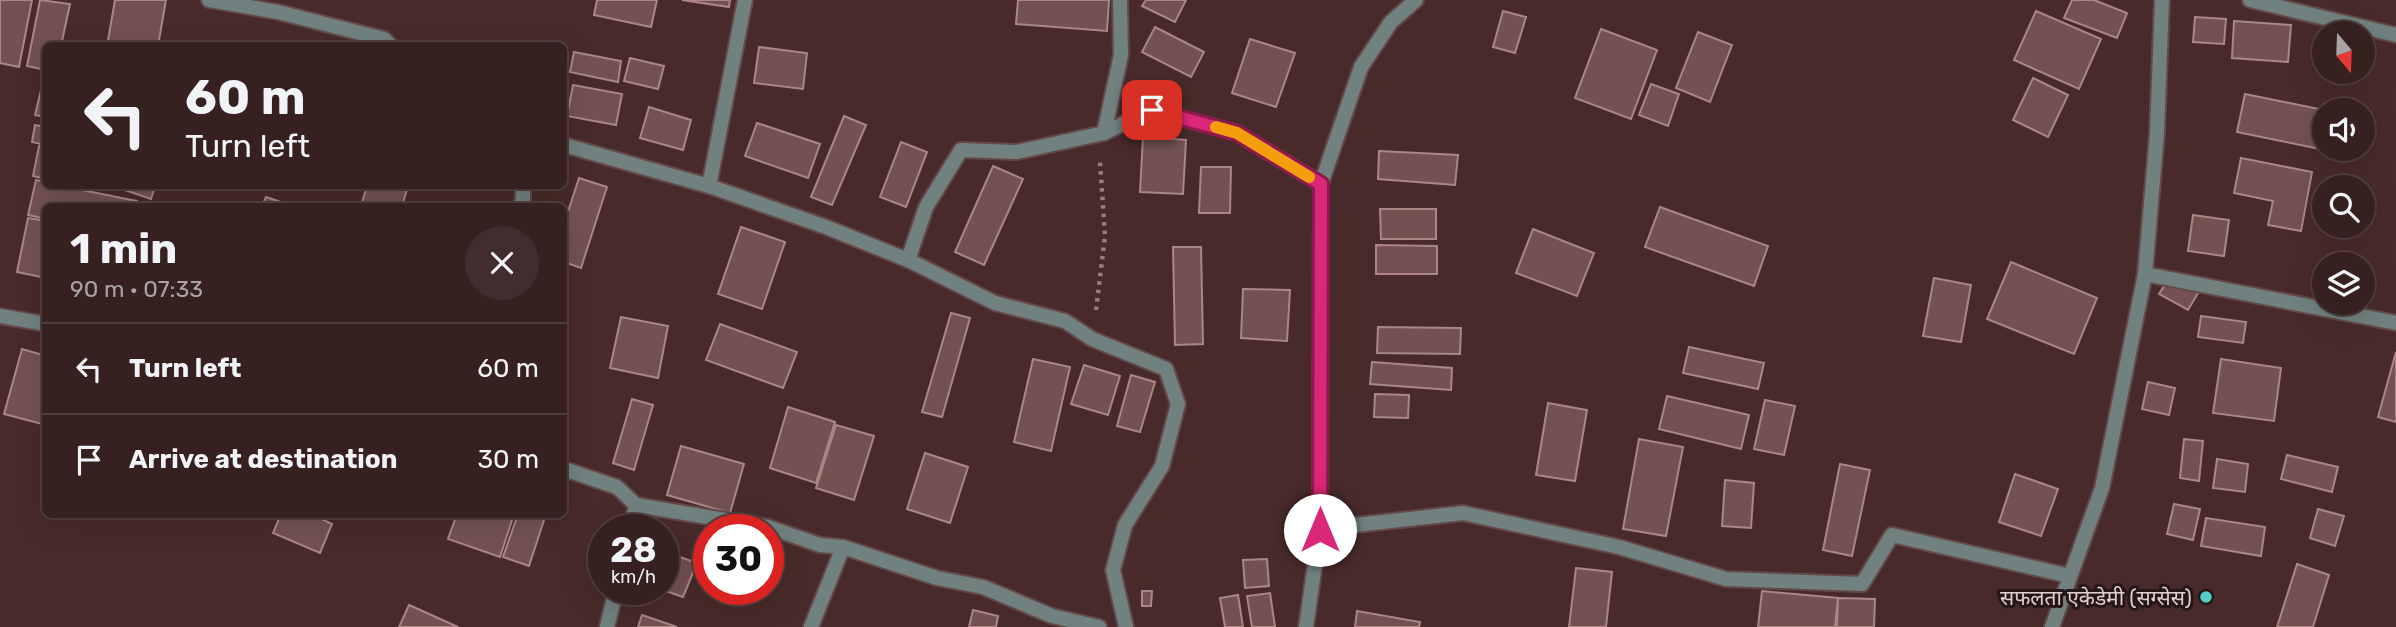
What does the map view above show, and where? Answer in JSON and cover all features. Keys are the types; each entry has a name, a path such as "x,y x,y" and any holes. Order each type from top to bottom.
{"street":[{"path":"209,0 304,19 387,42"},
{"path":"709,186 745,0"},
{"path":"1104,133 1121,55 1120,0"},
{"path":"1306,627 1320,530 1321,184 1361,66 1391,22 1416,0"},
{"path":"2052,627 2102,488 2144,274 2157,133 2162,0"},
{"path":"2250,0 2396,35"},
{"path":"908,260 926,207 961,150 1017,152 1104,133 1152,110 1237,133 1321,184"},
{"path":"567,146 709,186 826,227 908,260 995,303 1065,321 1092,338 1166,369 1178,404 1163,466 1125,526 1113,569 1126,627"},
{"path":"2144,274 2396,323"},
{"path":"0,316 42,323"},
{"path":"567,470 617,487 636,505 768,527 820,545 843,547 937,578 983,587 1052,616 1099,627"},
{"path":"634,514 636,505"},
{"path":"1320,530 1463,513 1619,547 1726,579 1862,584 1892,535 2070,576"},
{"path":"811,627 843,547"},
{"path":"607,627 612,605"}],"path":[{"path":"1092,338 1105,236 1099,153 1104,133"}],"building":[{"path":"0,0 32,0 19,67 0,63"},
{"path":"40,0 70,4 62,42 42,42 42,69 27,66"},
{"path":"115,0 166,0 159,42 108,42"},
{"path":"597,0 657,0 651,27 594,15"},
{"path":"682,0 730,0 729,7"},
{"path":"1018,0 1109,0 1107,31 1016,24"},
{"path":"1146,0 1186,0 1175,22 1142,6"},
{"path":"2072,0 2094,0 2127,13 2117,38 2064,18"},
{"path":"1503,11 1526,17 1515,53 1493,47"},
{"path":"2036,11 2101,39 2079,89 2014,60"},
{"path":"2195,17 2226,19 2224,44 2193,42"},
{"path":"2234,21 2291,25 2288,62 2232,58"},
{"path":"1155,27 1204,52 1191,77 1142,52"},
{"path":"1601,29 1657,50 1631,119 1575,98"},
{"path":"1698,32 1732,45 1710,102 1676,88"},
{"path":"1250,39 1295,53 1276,107 1232,93"},
{"path":"759,47 807,53 803,89 754,83"},
{"path":"574,52 621,61 618,82 570,72"},
{"path":"630,58 664,66 658,89 624,81"},
{"path":"2033,78 2068,95 2048,137 2013,120"},
{"path":"1651,84 1679,94 1668,126 1639,115"},
{"path":"573,85 622,94 616,125 567,116"},
{"path":"42,86 42,116 35,115"},
{"path":"2245,94 2312,108 2312,147 2237,132"},
{"path":"649,107 691,120 683,150 640,138"},
{"path":"844,116 866,125 832,205 811,197"},
{"path":"757,123 820,144 808,178 745,156"},
{"path":"35,125 42,126 42,144 32,142"},
{"path":"1143,137 1186,140 1183,194 1140,192"},
{"path":"901,142 927,152 906,207 880,197"},
{"path":"39,146 42,147 42,178 33,176"},
{"path":"1379,151 1458,155 1455,185 1378,179"},
{"path":"2241,158 2312,172 2301,231 2268,225 2273,201 2234,193"},
{"path":"993,166 1023,179 984,265 955,252"},
{"path":"1201,167 1231,167 1230,213 1199,213"},
{"path":"579,178 607,187 581,268 567,263 567,215"},
{"path":"36,180 42,181 42,189 77,189 137,201 42,203 42,218 28,215"},
{"path":"122,189 154,189 151,199"},
{"path":"366,189 407,189 403,203 362,203"},
{"path":"266,197 284,203 263,203"},
{"path":"1660,207 1768,246 1754,286 1645,247"},
{"path":"1380,209 1436,209 1436,239 1381,239"},
{"path":"2193,215 2229,220 2224,256 2188,251"},
{"path":"28,218 42,220 42,277 17,272"},
{"path":"741,227 785,242 762,309 718,294"},
{"path":"1533,229 1594,253 1577,296 1516,273"},
{"path":"1376,245 1437,246 1437,274 1376,274"},
{"path":"1173,247 1201,247 1203,344 1175,345"},
{"path":"2011,262 2097,298 2074,354 1987,319"},
{"path":"2173,272 2201,288 2188,310 2159,294"},
{"path":"1934,278 1971,285 1961,342 1923,336"},
{"path":"1243,289 1290,290 1287,341 1241,338"},
{"path":"951,313 970,318 942,417 922,412"},
{"path":"2201,316 2246,322 2243,343 2198,337"},
{"path":"621,317 668,326 658,378 610,368"},
{"path":"720,324 797,352 783,388 706,360"},
{"path":"1378,327 1461,328 1460,354 1377,353"},
{"path":"1689,347 1764,363 1758,389 1683,373"},
{"path":"22,349 42,355 42,424 4,414"},
{"path":"2396,352 2396,422 2378,417"},
{"path":"1033,359 1070,367 1051,451 1014,442"},
{"path":"2221,359 2281,368 2274,421 2213,413"},
{"path":"1372,362 1452,368 1451,390 1370,384"},
{"path":"1084,365 1120,376 1108,415 1071,404"},
{"path":"1131,375 1155,382 1140,432 1117,426"},
{"path":"2148,382 2175,388 2169,415 2142,409"},
{"path":"1375,394 1409,395 1408,418 1374,417"},
{"path":"1667,396 1749,415 1741,449 1659,429"},
{"path":"632,399 653,405 634,470 613,463"},
{"path":"1765,400 1795,406 1784,455 1754,449"},
{"path":"1548,403 1587,410 1575,481 1536,475"},
{"path":"788,407 835,422 816,483 770,468"},
{"path":"836,425 874,436 854,500 816,488"},
{"path":"1639,439 1683,447 1666,536 1623,529"},
{"path":"2184,439 2203,441 2199,481 2180,478"},
{"path":"681,446 744,464 730,513 667,495"},
{"path":"925,453 968,467 950,523 907,509"},
{"path":"2287,455 2338,467 2332,492 2281,479"},
{"path":"2217,459 2248,464 2245,492 2213,488"},
{"path":"1840,464 1870,470 1852,556 1823,550"},
{"path":"2015,474 2058,489 2041,536 1999,522"},
{"path":"1725,480 1754,483 1751,528 1722,526"},
{"path":"2174,504 2200,509 2193,540 2167,534"},
{"path":"2318,509 2344,516 2335,546 2310,538"},
{"path":"279,518 319,518 332,524 320,553 273,533"},
{"path":"456,518 513,518 500,557 448,539"},
{"path":"517,518 545,518 529,566 503,557"},
{"path":"2206,518 2265,527 2261,556 2201,546"},
{"path":"679,557 693,562 693,573 683,597 679,596"},
{"path":"1267,559 1269,586 1245,588 1243,560"},
{"path":"2297,564 2329,575 2313,627 2277,627"},
{"path":"1576,568 1612,572 1606,627 1569,627"},
{"path":"1142,591 1152,591 1151,606 1142,606"},
{"path":"1762,591 1838,598 1835,627 1758,627"},
{"path":"1270,593 1275,627 1252,627 1247,596"},
{"path":"1238,595 1243,627 1225,627 1220,598"},
{"path":"1838,598 1875,599 1874,627 1837,627"},
{"path":"409,605 458,627 399,627"},
{"path":"973,610 998,616 996,627 969,627"},
{"path":"1357,611 1420,622 1419,627 1355,627"},
{"path":"642,615 677,627 638,627"}],"slow traffic":[{"path":"1216,127 1237,133 1309,177"}],"place":[{"name":"सफलता एकेडेमी (सग्सेस)","path":"2206,597"}],"route":[{"path":"1152,110 1237,133 1321,184 1320,530"}]}
